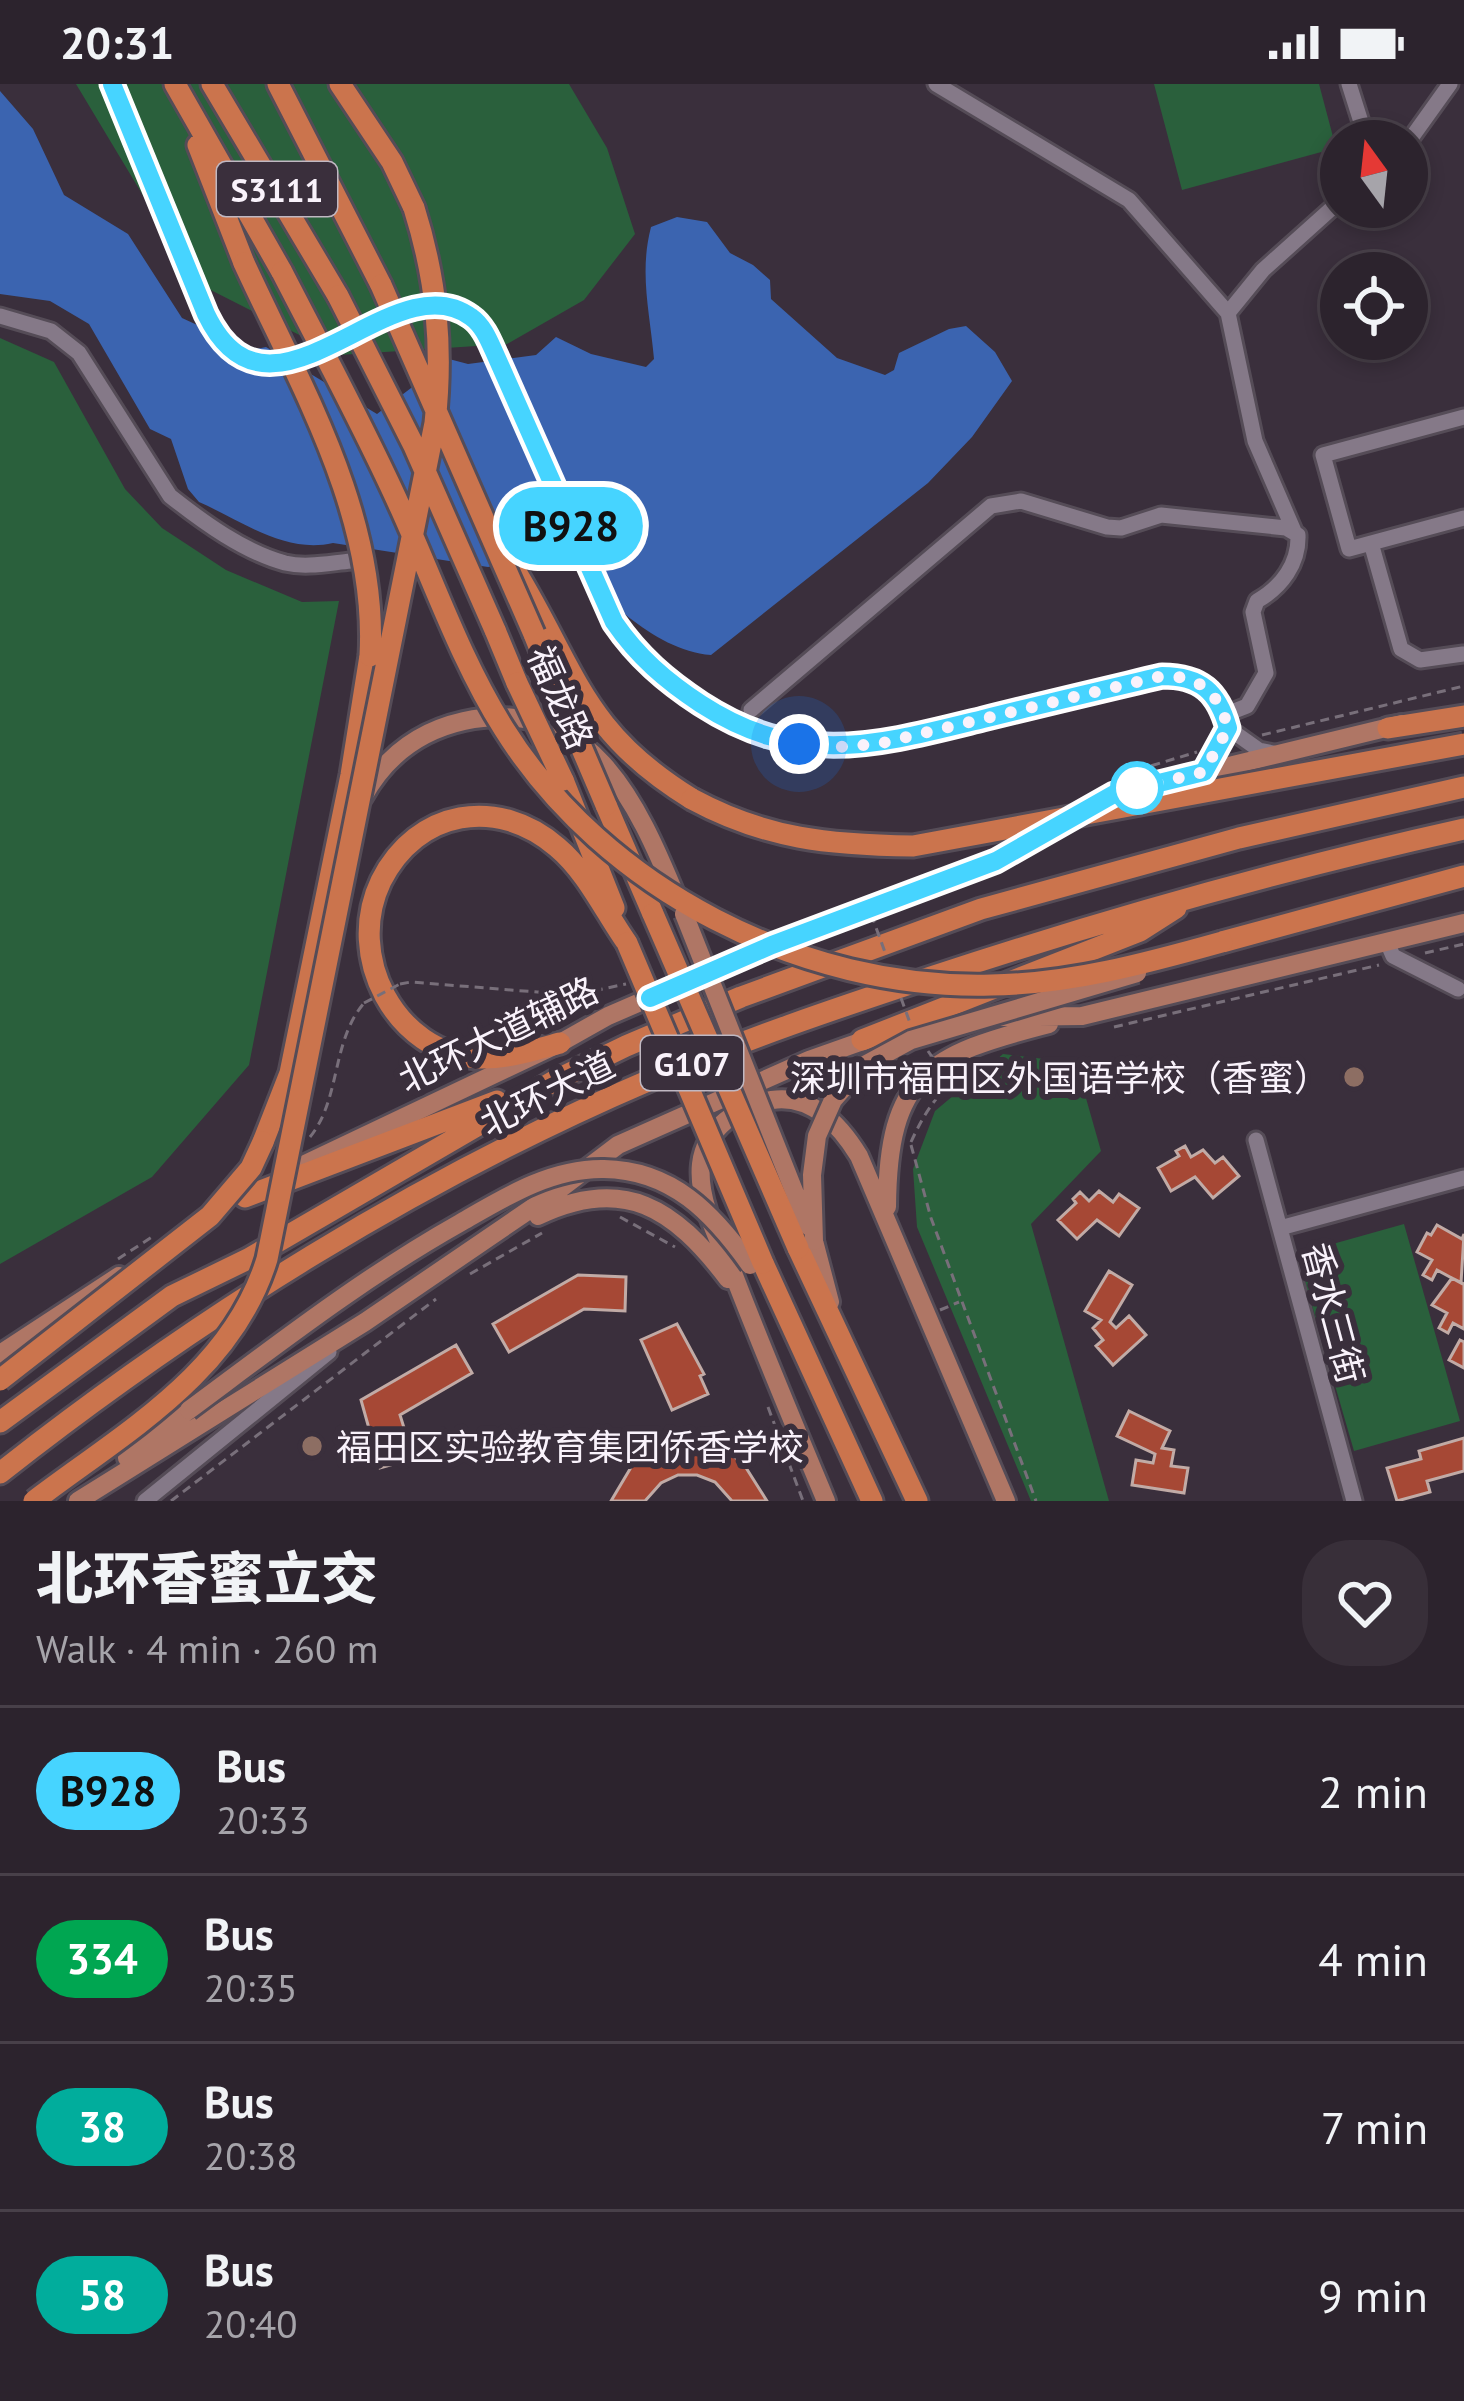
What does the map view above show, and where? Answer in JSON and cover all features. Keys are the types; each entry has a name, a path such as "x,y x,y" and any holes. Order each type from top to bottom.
{"highway":[{"name":"福龙路","path":"212,84 338,296 414,446 563,780 756,1264 807,1359 872,1501"},
{"name":"福龙路","path":"278,84 381,285 483,518 540,632 555,686 606,806 806,1245 841,1341 917,1501"},
{"path":"34,1501 162,1404 220,1351 249,1307 267,1259 431,454 440,333 430,262 414,208 392,162 340,84"},
{"path":"0,1380 210,1216 251,1168 290,1072 338,842 370,656 367,578 345,488 244,263 176,86"},
{"path":"176,86 282,272 399,506 467,665 506,733 592,832 647,876 756,940 814,962 943,984 1042,982 1141,964 1464,876"},
{"path":"540,632 607,732 641,764 734,822 838,845 913,846 1464,744"},
{"path":"1388,728 1464,716"},
{"name":"北环大道","path":"0,1422 172,1296 248,1259 554,1081 741,997 981,909 1239,838 1464,787"},
{"path":"560,1043 508,1057 477,1058 447,1052 401,1023 376,978 370,949 369,928 381,881 408,847 439,825 460,816 499,817 559,848 627,943"},
{"name":"北环大道","path":"0,1473 122,1382 290,1271 576,1114 774,1030 1052,937 1336,857 1464,829"},
{"path":"862,1040 1140,931 1193,896"},
{"path":"245,1197 554,1081"}],"main road":[{"name":"北环大道辅路","path":"0,1354 245,1197 608,1016 772,945 996,861 1114,794 1284,755 1464,706"},
{"path":"338,842 370,783 391,759 428,732 479,718 538,721 568,734 621,783 650,832 806,1245"},
{"path":"887,1215 891,1136 908,1095 921,1078 970,1045 1464,923"},
{"path":"806,1245 818,1136 833,1100 863,1066 911,1040 1121,978 1222,942"},
{"path":"74,1501 364,1322 618,1145 862,1040 960,1017 1082,1016"},
{"path":"826,1501 708,1207 701,1164 715,1131 743,1110 775,1100 791,1100 820,1111 846,1135 887,1215 1006,1501"},
{"path":"74,1501 390,1262 508,1196 563,1173 604,1169 658,1180 700,1203 756,1264"},
{"path":"474,1246 570,1201 610,1195 652,1210 704,1248 742,1296"},
{"path":"874,1411 929,1501"}],"street":[{"path":"112,84 218,335 238,354 264,363 284,362 428,307 460,310 478,322 608,608 636,652 666,681 736,725 826,748 878,744 1162,676 1193,679 1208,687 1218,698 1226,721 1258,750 1284,755"},
{"path":"936,84 1129,200 1228,313 1255,441 1298,535 1298,557 1268,595 1257,601 1253,612 1266,673 1247,706 1226,721 1204,772"},
{"path":"1349,84 1360,120"},
{"path":"1424,120 1450,84"},
{"path":"1228,313 1263,270 1320,219"},
{"path":"0,316 51,331 80,353 170,496 191,514 284,562 308,566 351,560"},
{"path":"1464,417 1323,455 1349,549 1464,518"},
{"path":"751,710 991,506 1022,501 1107,527 1121,528 1161,515 1294,531"},
{"path":"1371,543 1401,649 1420,660 1463,654"},
{"path":"1387,942 1393,956 1458,988"},
{"name":"香水三街","path":"1256,1140 1354,1501"},
{"path":"1280,1228 1464,1178"},
{"path":"146,1501 364,1322"}],"path":[{"path":"1259,736 1464,686"},
{"path":"1135,771 1199,751"},
{"path":"1413,956 1464,944"},
{"path":"1108,1028 1387,963"},
{"path":"331,1087 344,1035 364,1003 400,984 574,995 638,980"},
{"path":"982,1060 950,1082 927,1106 910,1144 931,1218 1036,1501"},
{"path":"614,1215 652,1231 691,1257"},
{"path":"470,1274 541,1234"},
{"path":"172,1501 436,1299"},
{"path":"939,1311 961,1302"},
{"path":"766,1404 803,1501"}],"green space":[{"path":"76,84 569,84 607,148 635,234 584,300 507,344 339,355 195,282"},
{"path":"1154,84 1319,84 1329,120 1320,120 1320,152 1182,190"},
{"path":"0,338 54,362 125,489 162,528 226,570 302,602 339,601 249,1065 152,1177 0,1264"},
{"path":"1003,1054 1076,1063 1101,1151 1031,1224 1109,1501 1031,1501 917,1227 913,1169 935,1111"},
{"path":"1404,1224 1460,1421 1354,1451 1297,1254"}],"water":[{"path":"0,91 33,129 64,195 128,234 182,318 219,335 238,353 266,347 377,414 449,359 468,364 536,355 556,337 591,354 646,367 654,359 646,277 651,227 677,217 707,222 730,253 770,280 771,299 837,358 885,375 894,370 899,353 966,326 995,352 1012,381 972,437 928,483 711,655 689,651 648,631 560,554 488,567 333,543 281,540 199,502 188,489 171,439 150,429 89,324 50,301 0,294"}],"building":[{"path":"1185,1146 1191,1157 1203,1150 1215,1163 1223,1157 1239,1176 1213,1198 1195,1177 1171,1191 1158,1168 1179,1156 1176,1151"},
{"path":"1099,1191 1113,1202 1119,1194 1139,1208 1119,1236 1097,1220 1077,1239 1058,1220 1076,1203 1073,1199 1080,1192 1089,1201"},
{"path":"1437,1225 1462,1239 1464,1234 1461,1283 1437,1270 1432,1280 1423,1275 1432,1260 1417,1252"},
{"path":"1109,1271 1132,1285 1110,1322 1116,1328 1129,1316 1146,1335 1113,1365 1096,1346 1103,1340 1093,1328 1101,1320 1085,1311"},
{"path":"578,1275 626,1277 625,1311 584,1309 509,1352 493,1324"},
{"path":"1452,1278 1464,1284 1464,1329 1453,1323 1448,1333 1439,1328 1447,1313 1432,1305"},
{"path":"677,1324 704,1374 700,1376 708,1394 672,1410 641,1340"},
{"path":"1460,1340 1464,1342 1464,1368 1449,1360"},
{"path":"456,1345 472,1373 400,1415 409,1444 401,1446 405,1461 380,1468 361,1400"},
{"path":"1129,1411 1170,1431 1162,1448 1174,1450 1171,1466 1188,1468 1184,1493 1132,1485 1136,1460 1153,1463 1155,1454 1117,1436"},
{"path":"1464,1438 1464,1471 1427,1481 1430,1492 1397,1501 1387,1468 1421,1459 1419,1451"},
{"path":"688,1442 726,1451 743,1463 767,1501 732,1501 715,1482 678,1475 661,1483 645,1501 611,1501 633,1464 649,1452"}],"bus line":[{"name":"B928","path":"112,84 206,314 224,341 246,358 274,363 296,359 418,309 442,306 460,310 478,322 614,622 666,681 736,725 799,744 851,747 1162,676 1193,679 1218,698 1228,728 1204,772 1114,794 996,861 772,945 650,998"}],"place":[{"name":"深圳市福田区外国语学校（香蜜）","path":"1354,1077"},
{"name":"福田区实验教育集团侨香学校","path":"312,1446"}],"route":[{"path":"799,744 826,748 878,744 1162,676 1193,679 1208,687 1218,698 1228,728 1204,772 1137,788"}]}
